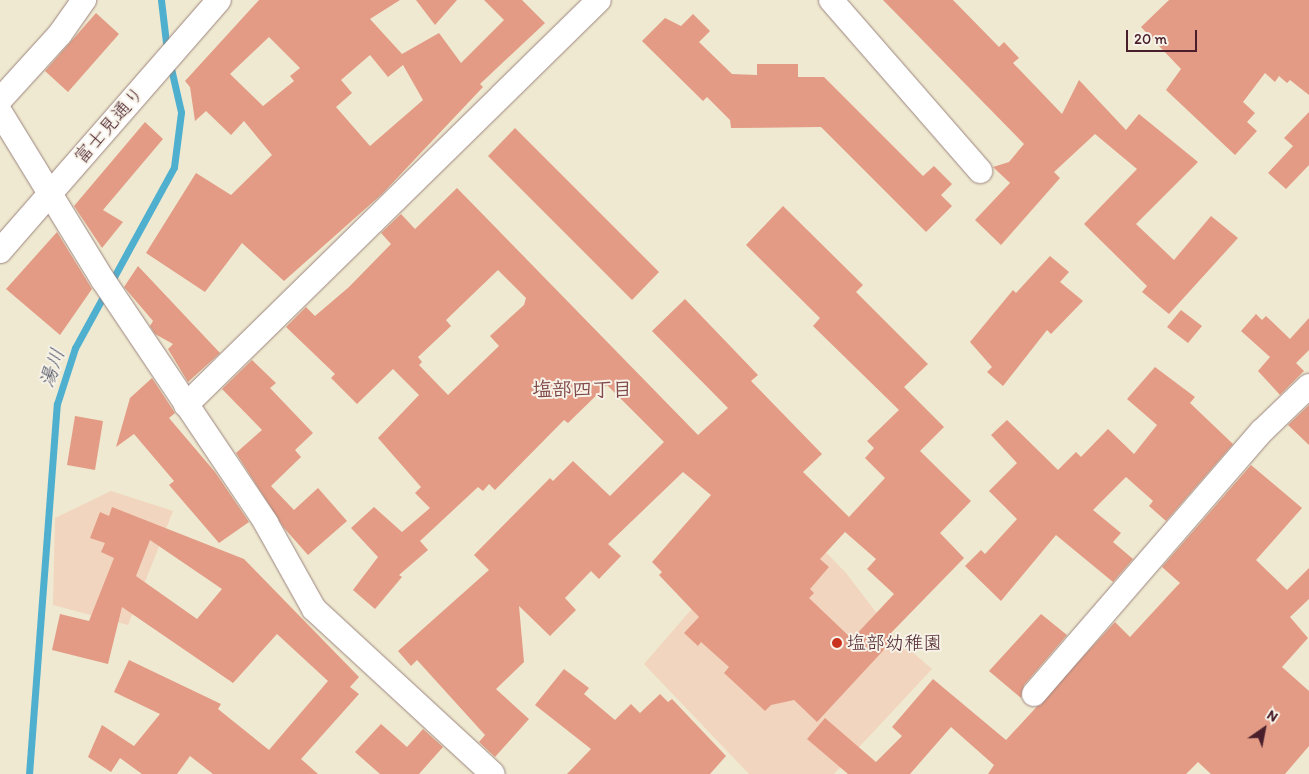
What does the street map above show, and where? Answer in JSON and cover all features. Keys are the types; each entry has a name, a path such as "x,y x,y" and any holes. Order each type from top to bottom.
{"street":[{"path":"0,100 60,34 84,0"},
{"name":"富士見通り","path":"0,251 156,69 219,0"},
{"path":"186,405 599,0"},
{"path":"831,0 980,171"},
{"path":"0,112 49,195 103,280 266,522 314,609 493,774"},
{"path":"1034,694 1262,431 1309,386"}],"shaded area":[{"path":"111,491 173,511 128,625 53,605 55,518"},
{"name":"塩部幼稚園","path":"781,506 846,573 895,637 932,669 834,774 749,774 644,664"}],"building":[{"path":"259,0 400,0 370,19 402,54 439,33 461,63 504,20 484,0 522,0 545,23 480,84 483,87 382,194 284,281 242,243 205,292 146,253 196,173 231,195 272,155 244,121 231,135 206,111 195,121 190,87 185,81","holes":["269,37 300,68 290,76 294,81 263,106 230,74","370,55 388,77 403,65 423,100 370,146 336,107 352,93 341,80"]},
{"path":"416,0 457,0 435,25"},
{"path":"883,0 953,0 999,47 1004,42 1019,58 1013,63 1062,114 1079,80 1126,130 1139,114 1198,162 1136,224 1174,260 1211,216 1238,238 1169,314 1142,292 1147,286 1084,224 1137,169 1095,134 1054,172 1060,178 1001,245 975,220 1010,183 993,167 1009,162 1024,144"},
{"path":"1169,0 1309,0 1309,95 1290,80 1287,83 1279,76 1275,82 1265,73 1243,102 1255,113 1247,122 1257,131 1235,155 1166,90 1181,69 1141,27"},
{"path":"96,13 119,34 68,92 45,71"},
{"path":"693,14 710,31 699,42 732,74 757,75 757,64 798,64 798,77 824,77 923,176 934,166 952,184 941,195 952,206 926,232 821,127 731,128 730,120 707,97 703,101 642,41 665,18 681,26"},
{"path":"1309,112 1309,165 1286,189 1268,173 1293,146 1284,138"},
{"path":"145,122 163,139 103,210 123,222 102,248 74,206"},
{"path":"515,128 659,272 632,300 488,156"},
{"path":"457,188 698,435 728,408 652,331 685,299 758,375 751,381 822,454 803,472 849,517 885,478 865,458 874,448 867,441 899,410 813,326 820,318 746,245 783,206 863,285 856,292 928,364 904,387 944,427 920,451 971,501 940,533 964,558 888,636 893,640 817,722 794,700 771,705 765,711 724,673 729,667 701,642 698,646 684,633 699,617 659,575 662,572 652,562 711,495 683,472 608,544 621,556 599,579 591,571 565,598 576,610 550,636 519,606 524,662 496,689 529,719 495,757 479,742 485,735 417,660 411,666 398,651 489,570 474,555 550,478 553,481 573,461 610,496 664,442 607,385 568,423 564,420 495,490 489,484 483,491 478,487 420,541 428,550 399,575 402,577 375,609 353,590 378,557 351,528 374,507 402,532 430,508 415,493 421,487 378,438 419,395 393,369 357,404 331,378 335,374 286,327 306,307 315,316 349,287 391,244 381,233 401,214 415,229","holes":["498,270 526,298 524,305 490,336 499,346 448,395 419,365 422,362 418,357 451,326 446,320","845,532 876,559 867,569 894,594 852,639 809,598 814,593 810,589 829,567 820,559"]},
{"path":"57,232 92,289 60,335 6,289"},
{"path":"1050,256 1069,272 1060,282 1083,301 1051,334 1047,330 1003,386 987,372 992,367 970,342 1013,290 1016,293"},
{"path":"138,266 220,353 188,382 168,349 173,344 155,334 150,326 153,321 124,287"},
{"path":"1181,310 1202,326 1188,343 1167,327"},
{"path":"1256,314 1262,320 1266,316 1290,339 1309,318 1309,350 1296,363 1304,371 1280,395 1258,371 1270,357 1241,331"},
{"path":"252,360 276,383 270,388 313,433 295,450 301,457 271,486 294,510 318,488 347,521 308,555 284,528 236,453 262,430 222,389"},
{"path":"1155,367 1195,397 1190,403 1233,444 1166,521 1149,506 1153,501 1126,477 1093,510 1121,533 1113,542 1133,559 1113,582 1056,535 1001,601 965,566 981,550 985,554 1017,519 989,491 1017,463 991,435 1007,420 1058,470 1076,452 1081,457 1108,429 1134,454 1157,425 1127,399"},
{"path":"152,378 175,413 169,418 215,472 249,522 219,543 169,485 174,481 134,434 116,447 130,398"},
{"path":"1309,405 1309,445 1288,425"},
{"path":"75,416 103,421 95,470 67,465"},
{"path":"1251,465 1302,508 1256,560 1287,590 1309,568 1309,599 1290,617 1308,638 1282,667 1309,691 1309,746 1285,774 1211,774 1198,762 1186,774 988,774 994,765 951,727 910,774 848,774 807,739 825,718 876,762 902,736 892,727 933,679 1006,740 1115,622 1130,637 1180,583 1162,567"},
{"path":"112,507 244,559 359,677 350,687 359,694 301,759 318,774 213,774 190,756 177,774 142,774 120,758 111,772 88,757 102,725 134,746 160,714 114,692 129,660 221,704 218,709 269,750 328,681 277,634 233,683 122,607 108,664 52,650 60,614 89,621 114,558 101,552 105,543 90,538 100,512 109,516","holes":["150,540 222,589 197,619 136,576"]},
{"path":"1041,614 1067,635 1024,685 1021,698 989,671"},
{"path":"564,669 589,688 584,694 615,720 631,704 640,713 660,694 668,702 672,699 726,756 710,774 567,774 591,749 535,705"},
{"path":"381,724 407,747 423,729 443,747 419,774 380,774 355,752"}],"waterway":[{"name":"湯川","path":"161,0 167,51"},
{"name":"湯川","path":"29,774 57,404 75,348 174,167 181,112 170,64"}],"place":[{"name":"塩部幼稚園","path":"837,643"}],"district":[{"name":"塩部四丁目","path":"582,389"}]}
